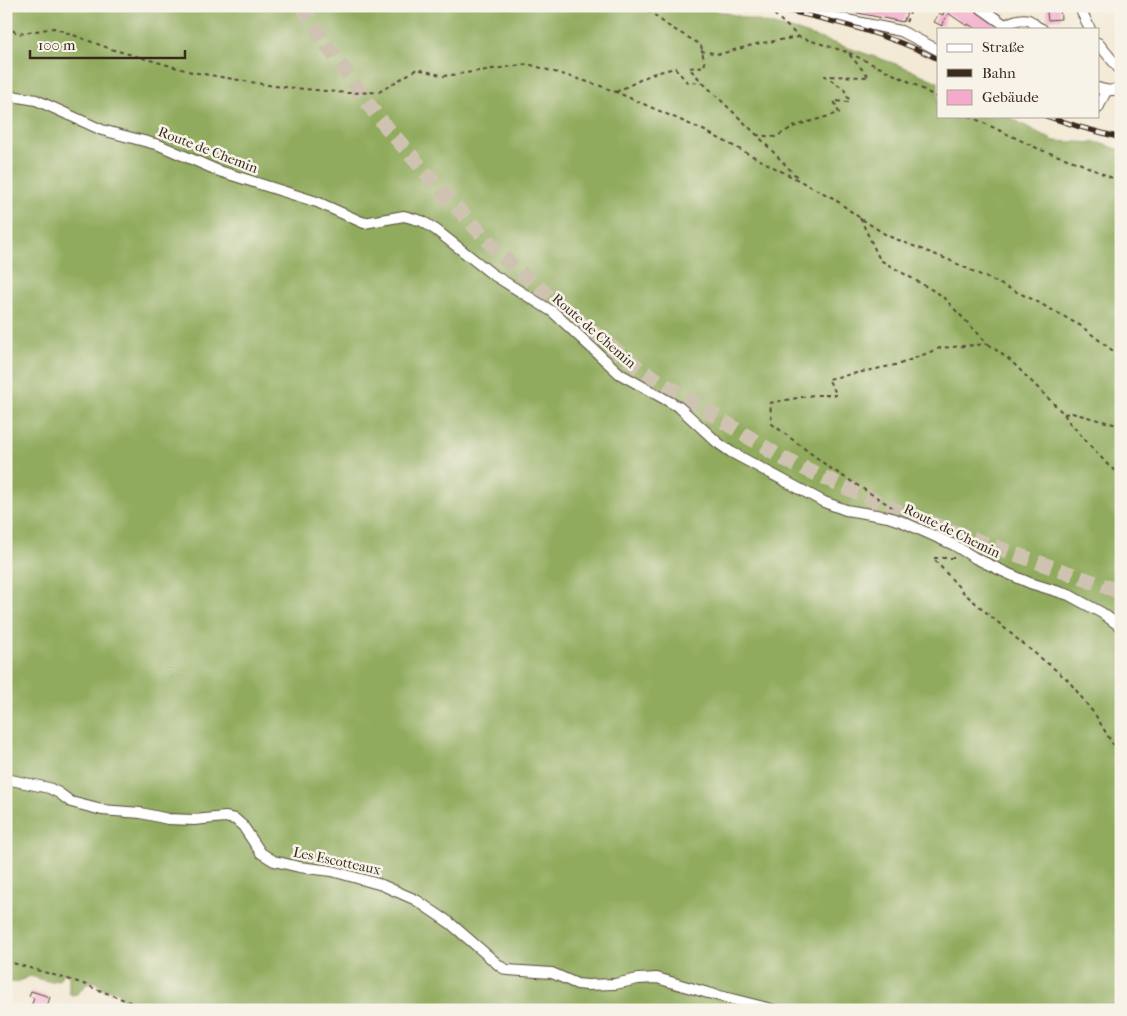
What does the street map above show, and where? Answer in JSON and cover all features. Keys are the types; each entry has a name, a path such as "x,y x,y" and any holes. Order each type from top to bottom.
{"street":[{"path":"801,6 837,18 901,30 937,49"},
{"path":"978,6 1006,27 1010,22 1025,19 1030,20 1037,28"},
{"path":"1079,6 1090,28"},
{"path":"1100,45 1121,71"},
{"path":"1102,90 1115,90 1121,86"},
{"name":"Route de Chemin","path":"6,95 36,100 102,130 166,147 219,171 317,202 360,222 372,223 404,216 422,221 492,274 548,308 620,374 679,408 718,443 739,456 824,502 846,510 882,516 903,522 954,545 975,558 1009,574 1030,583 1069,595 1121,626"},
{"name":"Les Escotteaux","path":"6,779 49,788 71,802 102,810 141,813 168,819 194,820 225,817 235,819 243,826 262,853 274,861 299,868 332,871 397,890 416,900 450,923 501,967 507,970 552,973 577,984 587,986 657,978 774,1010"}],"path":[{"path":"643,6 667,25 701,44 704,66 689,68 757,135 800,181"},
{"path":"901,30 913,6"},
{"path":"774,14 799,37 847,52 910,82 937,97"},
{"path":"6,26 18,34 54,28 110,49 192,72 274,86 347,93 379,92 417,69 444,76 528,64 598,85 703,130 832,198 888,236 986,276 1034,300 1081,326 1121,356"},
{"path":"701,51 720,54 756,44 799,37"},
{"path":"757,135 775,137 795,126 839,113 834,101 850,102 844,89 825,76 870,77 847,52"},
{"path":"616,92 652,74 675,68 687,82 703,83"},
{"path":"973,118 1041,150 1079,163 1121,182"},
{"path":"860,218 880,260 941,295 988,344 1011,361 1064,414 1068,422 1108,465 1121,476"},
{"path":"896,509 830,468 772,424 770,403 813,395 837,395 828,379 900,364 940,348 988,344"},
{"path":"1064,414 1072,413 1121,426"},
{"path":"958,558 933,558 964,593 1068,680 1096,716 1112,743 1121,750"},
{"path":"6,961 81,982 137,1005 156,1010"}],"green space":[{"path":"6,6 698,6 798,31 899,65 937,82 937,118 1011,118 1054,141 1099,143 1121,150 1121,1010 123,1010 122,999 115,990 104,989 92,981 77,994 72,995 69,993 69,976 65,973 62,974 60,979 52,981 45,981 30,976 15,982 6,981"}],"building":[{"path":"841,6 910,6 903,22 858,13"},
{"path":"946,6 969,6 1000,27 974,28 968,24 967,26 948,13 942,26 934,22 939,13 943,15"},
{"path":"1046,6 1060,6 1061,19 1048,20"},
{"path":"31,991 50,997 46,1010 30,1010 34,998 29,996"}],"tunnel":[{"path":"302,6 332,53 377,116 446,196 506,260 573,317 640,369 782,458 904,514 1121,592"}],"railway":[{"path":"767,6 832,21 875,34 897,41 937,59"},
{"path":"1052,118 1121,138"}]}
